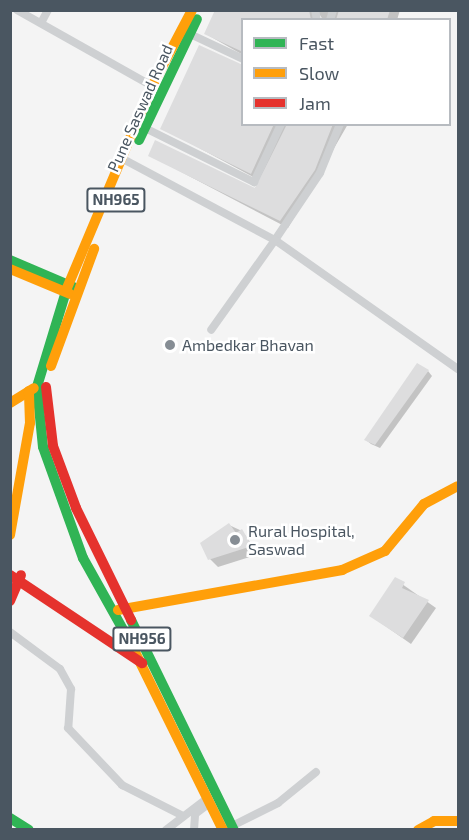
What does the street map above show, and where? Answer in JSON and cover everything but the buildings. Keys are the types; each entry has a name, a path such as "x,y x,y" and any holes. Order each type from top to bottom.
{"main road":[{"name":"Pune Saswad Road","path":"127,160 190,34 193,13"},
{"path":"10,535 28,413 72,290 127,160 152,86 193,13"},
{"path":"10,260 72,290"},
{"path":"10,269 72,290"},
{"path":"10,403 37,388"},
{"name":"NH956","path":"37,388 53,446 76,508 152,666 208,800"},
{"name":"NH956","path":"37,388 43,447 83,558 131,646 152,666 208,800 227,828"},
{"path":"10,491 22,449"},
{"path":"113,612 351,567 385,550 424,504 459,486"},
{"path":"10,566 17,577 152,666"},
{"path":"10,602 17,577"},
{"path":"17,577 131,646"},
{"path":"10,818 29,830"},
{"path":"418,830 434,821 459,821"}],"street":[{"path":"17,10 152,86"},
{"path":"41,23 48,10"},
{"path":"190,34 241,58"},
{"path":"145,128 254,182 280,126"},
{"path":"212,330 320,173 338,126"},
{"path":"127,160 275,240 459,369"},
{"path":"10,632 60,669 71,689 68,728 123,785 183,816"},
{"path":"227,828 278,803 316,772"},
{"path":"166,830 208,800"},
{"path":"194,830 195,814 208,800"}],"traffic: fast":[{"path":"139,140 197,19"},
{"path":"10,260 73,287"},
{"path":"67,288 37,387 43,447 83,558 131,644"},
{"path":"131,620 234,830"},
{"path":"10,818 29,830"}],"traffic: slow":[{"path":"67,288 152,86 192,10"},
{"path":"51,366 94,249"},
{"path":"10,269 70,294"},
{"path":"10,403 34,388"},
{"path":"10,535 30,423 29,391"},
{"path":"118,610 342,570 385,551 424,504 458,486"},
{"path":"131,644 223,830"},
{"path":"418,830 434,821 458,821"}],"traffic: jam":[{"path":"46,387 53,446 76,508 131,620"},
{"path":"10,575 142,663"},
{"path":"10,601 21,575"}],"place":[{"name":"Ambedkar Bhavan","path":"170,345"},
{"name":"Rural Hospital, Saswad","path":"235,540"}]}
